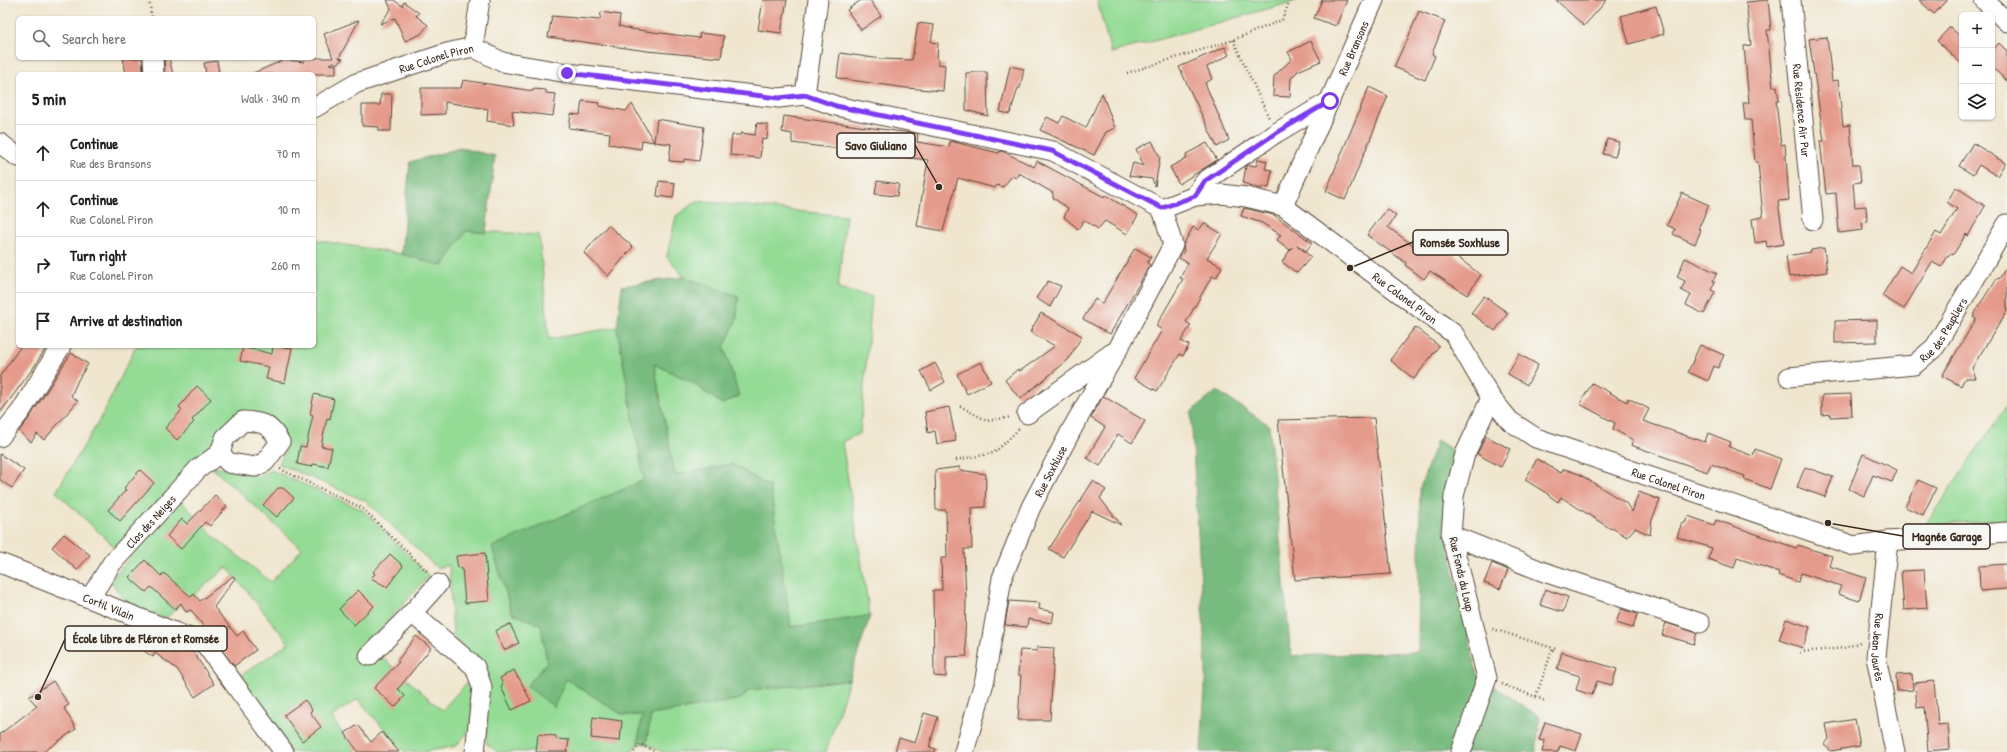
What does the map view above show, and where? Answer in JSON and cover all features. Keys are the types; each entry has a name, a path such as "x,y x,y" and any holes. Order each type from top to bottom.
{"street":[{"path":"473,47 480,0"},
{"path":"805,95 818,0"},
{"name":"Rue Bransons","path":"1283,206 1374,0"},
{"name":"Rue Résidence Air Pur","path":"1791,0 1813,220"},
{"path":"1984,0 2007,22"},
{"name":"Rue Colonel Piron","path":"316,107 357,83 447,53 473,47 502,62 567,73 779,98 805,95 836,106 1052,151 1162,208 1195,196 1221,194 1240,196 1283,206 1454,334 1491,398 1510,421 1536,438 1854,546 1888,541 2007,532"},
{"path":"153,60 154,72"},
{"path":"1195,196 1205,181 1276,133 1330,101"},
{"path":"0,143 16,155"},
{"name":"Rue Soxhluse","path":"964,752 985,679 1002,578 1035,500 1073,427 1118,349 1173,245 1162,208"},
{"name":"Rue des Peupliers","path":"1789,377 1914,365 1935,347 2007,224"},
{"path":"0,437 21,411 60,348"},
{"path":"1027,414 1118,349"},
{"name":"Rue Fonds du Loup","path":"1487,678 1451,535 1454,496 1465,454 1491,398"},
{"name":"Clos des Neiges","path":"90,598 112,563 198,469 220,453 226,438 243,421 258,422 273,429 280,442 265,462"},
{"path":"220,453 229,462 255,467 265,462"},
{"path":"1451,535 1544,572 1700,623"},
{"name":"Rue Jean Jaurès","path":"1888,541 1876,657 1895,752"},
{"name":"Cortil Vilain","path":"0,563 205,644 284,752"},
{"path":"370,656 438,584"},
{"path":"412,613 475,667 482,687 475,752"},
{"path":"1461,752 1487,678"}],"path":[{"path":"149,0 152,16"},
{"path":"1127,73 1233,40 1282,20 1290,0"},
{"path":"1233,40 1276,133"},
{"path":"960,406 987,421 1027,414"},
{"path":"956,460 994,453 1020,428 1027,414"},
{"path":"265,462 362,508 408,555 422,566"},
{"path":"1473,623 1555,649 1536,696"},
{"path":"1800,652 1845,648 1878,636"},
{"path":"1487,678 1546,701"},
{"path":"634,752 640,744 656,752"}],"green space":[{"path":"1097,0 1296,0 1296,1 1111,53"},
{"path":"460,148 495,156 486,233 466,231 443,266 401,254 410,162"},
{"path":"697,201 846,216 838,289 872,297 860,433 842,442 870,616 791,627 770,487 732,464 675,475 654,364 690,381 722,404 739,396 724,347 737,318 738,296 684,277 667,257 676,216"},
{"path":"466,230 539,235 549,339 617,327 645,480 492,547 512,613 541,625 547,662 527,686 566,679 623,715 642,715 638,743 632,752 497,752 486,743 487,676 453,637 449,565 437,568 366,501 279,464 286,448 263,417 240,411 117,549 56,492 103,414 135,348 316,348 316,240 401,254 443,266"},
{"path":"684,277 738,296 737,318 724,347 739,396 722,404 690,381 654,364 675,475 732,464 770,487 791,627 870,616 849,680 749,690 741,699 651,715 646,744 638,743 642,715 623,715 566,679 554,707 527,686 547,662 541,625 512,613 492,547 644,480 617,327 622,286"},
{"path":"1217,391 1269,425 1291,656 1418,652 1420,488 1437,440 1459,454 1443,524 1477,675 1540,717 1536,752 1201,752 1206,671 1191,412"},
{"path":"2007,405 2007,520 1925,525"},
{"path":"210,466 260,476 271,470 363,510 429,576 357,655 367,663 375,651 442,710 474,675 471,729 456,746 425,752 404,752 358,699 331,717 356,752 290,752 237,678 289,643 227,567 165,619 125,602 111,581 178,498 217,539 271,582 302,549"},
{"path":"849,680 826,752 662,752 646,744 651,715 741,699 749,690"}],"building":[{"path":"387,0 394,0 402,6 404,2 419,13 416,16 428,25 421,34 405,41 395,18 380,24 391,9"},
{"path":"763,0 787,0 781,33 758,30"},
{"path":"861,0 870,0 881,16 861,30 847,10"},
{"path":"1322,0 1347,0 1336,26 1314,18"},
{"path":"1556,0 1607,0 1584,26"},
{"path":"1768,0 1771,30 1767,30 1773,87 1777,86 1779,101 1776,101 1781,145 1785,144 1789,200 1778,201 1784,244 1767,247 1766,241 1755,243 1752,219 1763,217 1758,162 1755,162 1751,120 1745,120 1743,103 1749,103 1744,46 1751,45 1746,2"},
{"path":"1919,0 1948,0 1934,14"},
{"path":"1656,6 1664,34 1629,44 1621,16"},
{"path":"1419,11 1445,21 1432,54 1435,56 1425,80 1394,67"},
{"path":"601,12 620,15 619,26 631,29 699,38 700,33 724,36 721,58 647,51 548,37 552,16 600,20"},
{"path":"359,20 339,58 343,59 336,64 335,62 329,64 336,65 336,74 316,74 316,72 256,72 284,60 304,62 304,60 316,60 316,58 333,58 324,34"},
{"path":"918,23 934,25 931,42 938,43 938,64 945,65 943,91 906,88 837,78 840,53 881,59 912,60"},
{"path":"1950,27 1959,35 1959,61 1937,41"},
{"path":"1827,37 1832,81 1838,80 1843,126 1850,125 1853,165 1859,165 1861,182 1853,183 1855,207 1866,206 1867,222 1862,223 1863,230 1839,233 1836,193 1826,194 1820,141 1824,141 1809,39"},
{"path":"1311,41 1321,61 1298,71 1291,78 1290,97 1273,96 1274,76 1292,59 1288,52"},
{"path":"1999,43 2007,51 2007,81 1995,70 1995,48"},
{"path":"1225,47 1229,55 1207,67 1212,79 1205,83 1229,140 1217,147 1179,67"},
{"path":"123,60 142,60 143,72 126,72"},
{"path":"164,60 170,60 172,72 165,72"},
{"path":"217,61 219,72 206,72 204,63"},
{"path":"1010,66 1024,69 1020,88 1018,88 1010,114 1000,112"},
{"path":"987,72 988,116 966,110 966,73"},
{"path":"463,80 533,91 534,89 546,90 546,93 556,94 553,116 512,111 514,125 487,121 488,109 445,102 445,114 421,115 421,88 461,88"},
{"path":"1369,87 1388,96 1345,200 1326,191"},
{"path":"1102,93 1115,128 1106,132 1094,155 1040,130 1047,117 1059,123 1063,116 1086,128"},
{"path":"381,94 392,94 391,131 379,131 379,127 362,126 362,105 380,105"},
{"path":"582,101 600,103 599,106 626,111 632,104 654,142 642,140 641,149 609,144 610,133 569,128 571,114 580,115"},
{"path":"784,116 918,134 917,142 949,147 950,141 999,153 1000,151 1034,167 1037,161 1104,197 1105,195 1138,215 1127,234 1105,221 1098,229 1084,220 1078,229 1064,217 1068,208 1053,198 1053,193 1019,173 1016,178 1012,176 1003,187 997,185 995,188 958,178 943,231 917,226 928,160 792,143 792,134 782,132"},
{"path":"657,119 704,127 699,161 684,159 684,162 669,161 671,144 654,142"},
{"path":"757,123 768,125 767,139 762,138 760,158 730,155 732,135 741,135 741,133 755,135"},
{"path":"1607,139 1619,142 1615,157 1603,154"},
{"path":"1152,141 1160,157 1155,186 1152,179 1129,176 1133,163 1144,166 1136,149"},
{"path":"1207,143 1217,160 1179,184 1170,167 1187,158 1186,154"},
{"path":"1973,143 2005,163 1997,176 1979,165 1973,175 1959,166"},
{"path":"1258,159 1267,161 1265,169 1272,170 1269,188 1262,186 1262,189 1243,183 1246,166 1256,166"},
{"path":"659,181 675,183 673,198 657,196"},
{"path":"877,181 899,184 897,196 875,194"},
{"path":"1956,187 1985,206 1968,236 1966,234 1953,255 1950,253 1941,267 1932,262 1904,309 1882,296 1900,266 1911,273 1936,232 1941,235 1957,209 1947,202"},
{"path":"1682,193 1709,205 1698,229 1701,230 1695,244 1673,234 1675,229 1667,225"},
{"path":"1244,208 1274,215 1312,243 1306,251 1297,245 1311,257 1297,273 1282,262 1290,250 1277,240 1281,235 1262,223 1241,216"},
{"path":"1387,209 1396,216 1388,227 1414,246 1424,232 1481,275 1467,295 1430,271 1424,279 1405,265 1406,263 1367,235"},
{"path":"1204,223 1222,234 1207,258 1222,267 1216,278 1212,276 1186,322 1191,325 1181,341 1189,345 1183,356 1180,354 1157,391 1134,378 1162,330 1156,326 1183,279 1180,278 1188,263 1179,258 1184,251 1183,245 1193,227 1199,230"},
{"path":"608,225 633,247 608,276 584,253"},
{"path":"1135,248 1151,257 1147,263 1150,265 1110,334 1083,319 1095,299 1102,304"},
{"path":"1824,248 1827,272 1789,277 1786,256 1811,252 1811,250"},
{"path":"1685,258 1717,273 1711,290 1715,292 1704,314 1686,305 1691,295 1681,290 1685,281 1677,277"},
{"path":"2007,266 2007,311 1972,368 1976,378 1965,378 1961,386 1942,376 1976,319 1973,317 1980,304 1997,278 1999,279"},
{"path":"1048,281 1061,286 1050,307 1036,298"},
{"path":"1484,296 1508,313 1495,331 1471,313"},
{"path":"1041,313 1082,336 1068,360 1020,399 1005,380 1018,369 1020,371 1055,346 1030,332"},
{"path":"1877,320 1877,342 1835,343 1835,321"},
{"path":"1415,327 1439,346 1414,379 1390,360"},
{"path":"1700,345 1724,355 1718,368 1714,366 1708,381 1688,372"},
{"path":"20,348 46,348 34,367 0,413 0,376"},
{"path":"243,348 272,354 273,348 292,348 285,383 266,379 269,367 240,361"},
{"path":"71,353 88,364 78,380 71,396 78,401 44,440 37,434 31,442 19,431 30,417"},
{"path":"1519,354 1538,365 1527,385 1508,374"},
{"path":"981,362 991,382 967,394 957,374"},
{"path":"935,363 945,382 931,390 921,371"},
{"path":"1592,383 1627,402 1628,398 1649,409 1643,421 1705,442 1708,433 1731,442 1729,447 1753,456 1755,449 1781,459 1770,489 1744,479 1745,476 1711,464 1707,472 1631,445 1633,440 1613,429 1615,423 1580,404"},
{"path":"197,386 211,399 192,420 194,422 177,440 165,428 182,410 179,407"},
{"path":"314,394 334,399 330,419 327,418 321,446 332,448 328,467 313,464 312,467 297,464 300,446 306,447 313,415 310,414"},
{"path":"1851,394 1852,416 1830,417 1830,414 1822,415 1822,395"},
{"path":"1103,396 1145,421 1132,443 1118,434 1100,466 1087,458 1105,427 1091,418"},
{"path":"949,407 956,441 937,444 935,431 928,433 925,412"},
{"path":"1374,418 1391,574 1295,580 1278,420"},
{"path":"1486,436 1510,449 1501,467 1477,454"},
{"path":"0,454 24,470 12,488 0,480"},
{"path":"1863,454 1897,470 1892,482 1873,475 1864,496 1849,489"},
{"path":"1537,459 1561,473 1564,469 1579,474 1626,503 1632,512 1639,492 1660,500 1652,520 1650,535 1635,528 1627,537 1612,528 1611,529 1561,497 1558,502 1525,480"},
{"path":"960,467 960,470 986,474 985,507 971,508 972,549 964,549 966,600 965,636 967,656 946,657 946,677 934,676 933,590 942,590 941,558 947,558 946,510 936,510 935,470"},
{"path":"1805,467 1833,477 1825,497 1797,487"},
{"path":"140,470 154,483 120,521 108,510 126,490 124,488"},
{"path":"1918,480 1936,488 1923,515 1905,507"},
{"path":"1093,481 1106,490 1100,498 1121,525 1092,511 1063,557 1049,549"},
{"path":"278,488 283,488 294,498 277,517 263,505"},
{"path":"215,495 227,506 210,526 205,522 181,549 167,536 182,519 187,524"},
{"path":"1688,516 1714,525 1716,520 1796,548 1798,545 1832,556 1829,566 1866,578 1859,601 1838,594 1841,586 1801,573 1798,582 1778,575 1779,572 1737,558 1734,568 1708,559 1712,548 1677,537 1682,522 1685,523"},
{"path":"64,534 90,555 77,570 52,547"},
{"path":"485,553 489,601 465,603 462,568 458,568 456,556"},
{"path":"390,554 403,566 387,587 371,578 375,574 373,572"},
{"path":"145,560 161,576 164,573 191,597 194,594 200,601 233,576 235,578 214,607 237,636 243,631 256,650 234,666 191,610 186,612 181,603 175,609 151,587 146,592 129,577"},
{"path":"1492,563 1508,570 1500,589 1484,583"},
{"path":"2006,564 2007,589 1980,591 1979,566"},
{"path":"1924,570 1927,608 1904,610 1901,571"},
{"path":"1545,589 1568,597 1563,612 1540,605"},
{"path":"358,590 374,606 354,625 339,609"},
{"path":"1009,601 1040,603 1039,609 1054,612 1052,623 1028,619 1027,627 1005,625"},
{"path":"1621,609 1637,614 1633,628 1616,623"},
{"path":"1786,619 1810,627 1803,648 1779,640"},
{"path":"1666,623 1697,633 1694,644 1662,635"},
{"path":"510,624 519,643 504,650 495,631"},
{"path":"151,634 194,653 214,684 195,697 177,669 155,653 153,657 141,649"},
{"path":"416,636 431,648 398,689 405,696 395,707 374,688 399,662 397,661"},
{"path":"1037,647 1054,648 1050,720 1018,720 1021,675 1018,675 1020,650 1037,651"},
{"path":"1562,652 1617,669 1612,685 1597,681 1592,695 1576,690 1580,676 1557,669"},
{"path":"514,670 531,701 512,710 501,687 503,685 500,678"},
{"path":"1912,674 1913,690 1897,691 1896,675"},
{"path":"53,681 69,705 64,708 76,729 43,752 0,752 0,734 37,706 29,697"},
{"path":"1934,681 1938,725 1948,724 1950,749 1928,751 1924,707 1917,708 1915,683"},
{"path":"305,700 312,710 310,712 321,727 302,741 284,715"},
{"path":"924,713 938,717 929,747 936,749 935,752 895,752 899,738 915,743"},
{"path":"593,717 622,721 620,741 591,738"},
{"path":"1855,719 1860,746 1831,751 1824,745 1829,739 1826,724"},
{"path":"1545,722 1582,734 1576,751 1560,746 1558,752 1542,752 1545,741 1539,740"},
{"path":"358,725 371,742 382,732 399,752 358,752 345,733"},
{"path":"538,734 556,736 556,739 569,740 567,752 536,752"}],"place":[{"name":"Savo Giuliano","path":"939,187"},
{"name":"Romsée Soxhluse","path":"1350,268"},
{"name":"Magnée Garage","path":"1828,523"},
{"name":"École libre de Fléron et Romsée","path":"38,697"}],"route":[{"path":"567,73 779,98 805,95 836,106 1052,151 1162,208 1195,196 1205,181 1304,115 1330,101"}]}
